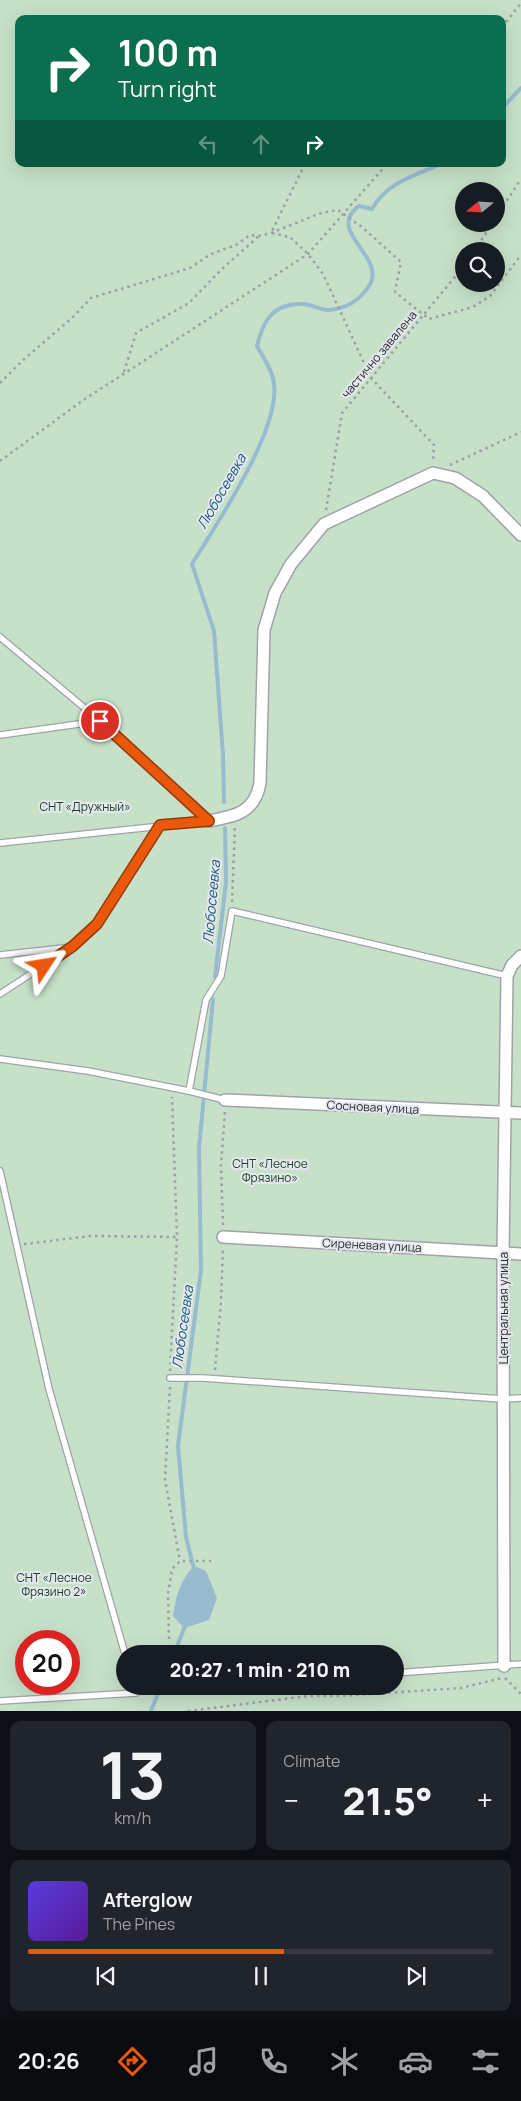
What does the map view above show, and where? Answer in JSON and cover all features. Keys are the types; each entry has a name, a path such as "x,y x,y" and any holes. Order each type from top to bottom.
{"street":[{"path":"209,821 236,814 251,806 258,797 264,630 268,610 291,564 324,524 433,474 455,478 483,496 521,535"},
{"name":"Центральная улица","path":"504,1671 502,1399 507,976 517,965 521,956"},
{"name":"Сосновая улица","path":"225,1100 521,1114"},
{"name":"Сиреневая улица","path":"223,1237 521,1254"}],"lane":[{"path":"0,636 100,721 209,821"},
{"path":"0,735 100,721"},
{"path":"0,843 209,821"},
{"path":"0,994 73,946 97,924 160,825"},
{"path":"189,1091 206,1000 220,976 232,911 507,976"},
{"path":"0,955 73,946"},
{"path":"0,1058 88,1071 225,1100"},
{"path":"0,1171 49,1389 122,1645"},
{"path":"170,1378 203,1378 502,1399 521,1398"},
{"path":"404,1673 504,1671 521,1664"},
{"path":"0,1701 116,1694"}],"path":[{"path":"506,22 521,3"},
{"path":"271,233 304,167"},
{"path":"0,461 82,401 308,254 384,167"},
{"path":"505,203 521,179"},
{"path":"0,383 92,298 175,274 190,268 211,254 236,245 250,235 260,236 271,233 321,212 338,210 385,246 401,262 395,292 429,319 473,307 490,296 521,255"},
{"path":"271,233 290,237 308,254 323,274 371,378 434,445 433,474 521,432"},
{"path":"124,373 136,333 189,303 222,269 260,236"},
{"name":"частично завалена","path":"324,524 342,413 455,277"},
{"path":"232,911 236,814"},
{"path":"172,1088 177,1237 165,1480 180,1561"},
{"path":"16,1245 91,1236 177,1237"},
{"path":"169,1639 168,1594 172,1569 180,1561 210,1561"},
{"path":"188,1711 308,1696 342,1696 461,1688 504,1671 521,1694"}],"green space":[{"path":"0,0 521,0 521,1711 0,1711"}],"water":[{"path":"194,1566 206,1571 217,1598 209,1620 184,1628 173,1616 174,1608 182,1583"}],"waterway":[{"name":"Любосеевка","path":"506,104 521,88"},
{"name":"Любосеевка","path":"224,802 223,755 214,631 192,564 245,476 267,426 273,404 274,384 270,369 257,346 259,337 266,321 277,310 284,307 292,304 302,304 328,310 347,306 361,296 369,286 373,275 371,265 352,235 348,225 350,215 359,206 372,209 378,200 393,186 434,167"},
{"name":"Любосеевка","path":"215,977 226,882 225,828"},
{"name":"Любосеевка","path":"194,1569 186,1537 178,1446 201,1270 199,1148 213,999"},
{"name":"Любосеевка","path":"178,1645 185,1626"},
{"name":"Любосеевка","path":"151,1711 157,1695"}],"route":[{"path":"44,966 73,946 97,924 160,825 209,821 100,721"}],"park label":[{"name":"СНТ «Дружный»","path":"85,806"},
{"name":"СНТ «Лесное Фрязино»","path":"270,1170"},
{"name":"СНТ «Лесное Фрязино 2»","path":"54,1584"}]}
